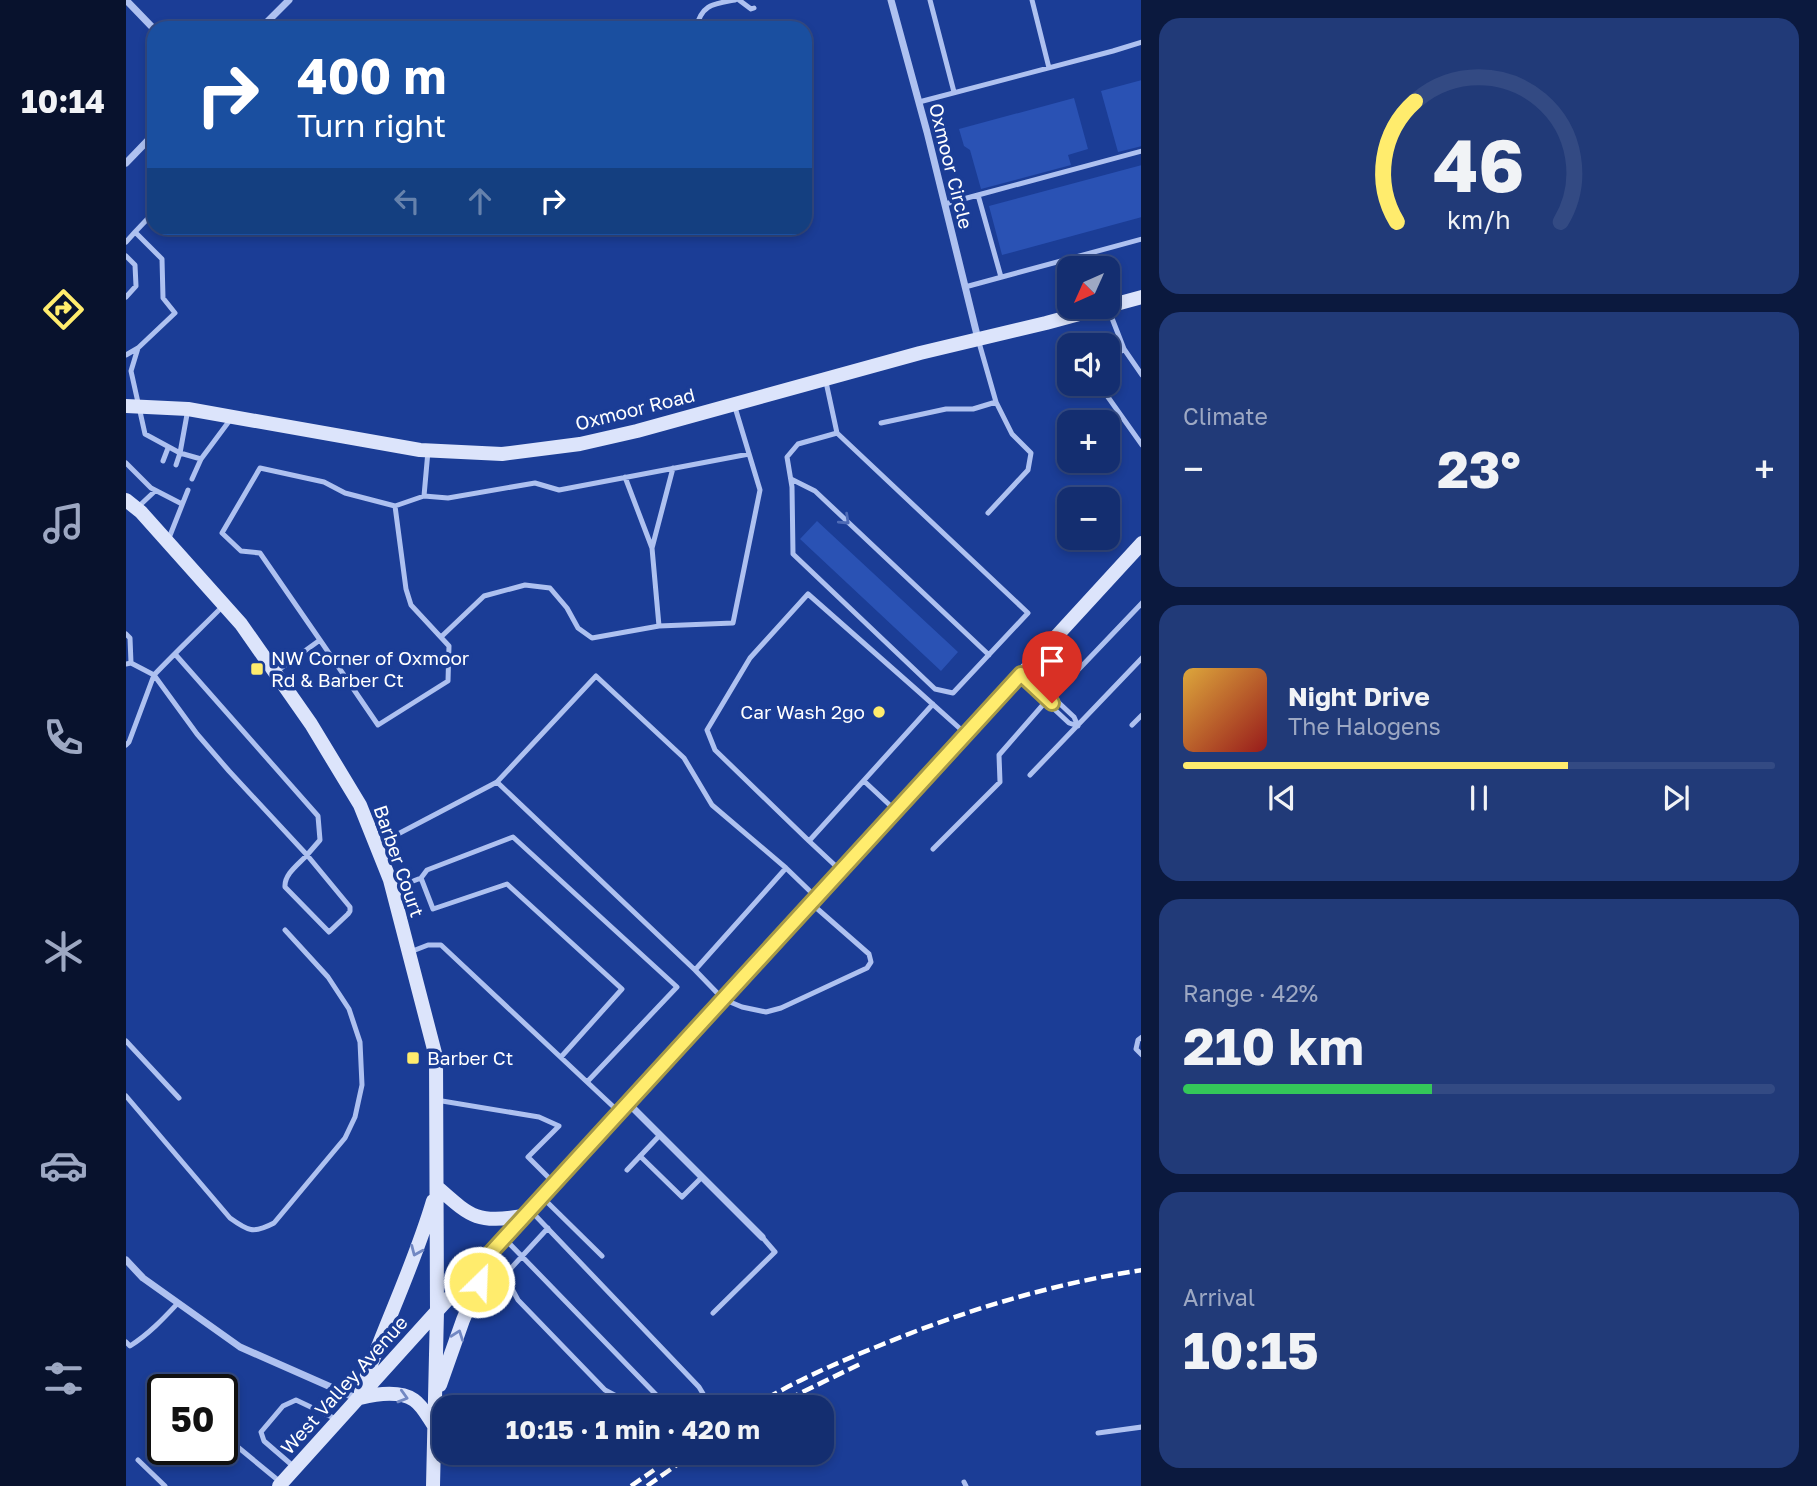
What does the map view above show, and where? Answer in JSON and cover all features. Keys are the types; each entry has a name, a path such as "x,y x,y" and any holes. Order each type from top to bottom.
{"main road":[{"name":"Oxmoor Road","path":"1120,303 1141,297"},
{"name":"Oxmoor Road","path":"132,406 188,409 428,450 502,454 580,443 637,431 920,353 1058,319"},
{"name":"Barber Court","path":"126,489 135,506 241,625 311,724 360,805 392,889 436,1057 438,1311 435,1395"},
{"name":"West Valley Avenue","path":"281,1485 895,810 1139,550"},
{"path":"358,1399 375,1349 423,1235 437,1186 463,1210 480,1218 501,1219 527,1213"},
{"path":"436,1395 479,1282 484,1260"},
{"path":"358,1399 374,1394 400,1395 414,1400 432,1423"},
{"name":"Barber Court","path":"433,1486 434,1465"}],"street":[{"path":"126,0 147,22"},
{"path":"268,21 289,0"},
{"name":"Oxmoor Circle","path":"891,0 978,340"},
{"path":"126,163 147,141"},
{"path":"623,1107 660,1135 762,1237"},
{"path":"126,1261 143,1278 240,1346 358,1399"}],"lane":[{"path":"698,21 699,15 710,5 737,0 751,9 754,8"},
{"path":"930,0 954,92"},
{"path":"1032,0 1049,68"},
{"path":"919,102 1141,42"},
{"path":"945,204 1141,152"},
{"path":"978,195 1001,277"},
{"path":"126,242 147,219"},
{"path":"126,355 138,348 175,313 163,298 162,259 135,232"},
{"path":"965,287 1141,239"},
{"path":"126,256 135,265 136,286 126,297"},
{"path":"1113,319 1124,349 1141,374"},
{"path":"978,340 996,402 1012,434 1031,453 1028,470 988,513"},
{"path":"138,348 131,371 132,406 145,434 180,453 201,459"},
{"path":"1120,352 1124,349"},
{"path":"825,379 837,433 1028,613 953,693 935,689 793,554 788,457 798,444 837,433"},
{"path":"1107,396 1141,444"},
{"path":"881,423 946,409 973,409 996,402"},
{"path":"441,637 484,597 525,585 550,588 567,608 578,628 592,638 659,626 733,623 760,490 734,404"},
{"path":"176,465 188,409"},
{"path":"192,479 201,459 232,416"},
{"path":"163,461 169,448"},
{"path":"424,496 428,450"},
{"path":"395,506 408,597 411,605 449,646 448,681 378,725 260,553 241,551 222,533 260,468 324,482 345,493 395,506 424,496 448,498 534,483 559,490 749,454"},
{"path":"126,463 163,495 182,504"},
{"path":"652,548 673,468"},
{"path":"625,477 652,548 659,626"},
{"path":"791,480 815,491 989,655"},
{"path":"135,506 154,487"},
{"path":"163,495 166,487"},
{"path":"167,541 188,490"},
{"path":"841,870 715,750 707,730 750,658 808,594 966,734"},
{"path":"1058,691 1141,604"},
{"path":"126,745 154,675 224,605"},
{"path":"126,634 130,638 128,664 154,675 197,734 307,855 349,907 348,914 329,932 285,887 284,881 286,877 307,855 320,840 317,816 175,654"},
{"path":"275,672 320,640"},
{"path":"1030,775 1141,659"},
{"path":"1021,674 1069,723 1078,726"},
{"path":"376,846 497,782 596,676 684,758 712,806 786,868 869,954 871,962 867,968 781,1008 766,1012 742,1007 723,999 497,782"},
{"path":"933,849 1000,782 999,755 1050,701"},
{"path":"810,841 933,704"},
{"path":"1132,725 1141,716"},
{"path":"864,780 895,810"},
{"path":"392,889 421,878 427,870 513,837 677,987 587,1082"},
{"path":"695,970 786,868"},
{"path":"421,878 433,909 507,884 622,989 561,1057"},
{"path":"126,1097 230,1218 247,1230 261,1230 274,1223 345,1138 355,1117 362,1085 360,1042 349,1009 328,977 285,930"},
{"path":"409,952 428,945 441,945 587,1082 623,1107"},
{"path":"1141,1038 1136,1049 1141,1054"},
{"path":"126,1041 179,1098"},
{"path":"436,1100 539,1116 559,1126 528,1157 554,1183"},
{"path":"627,1170 660,1135"},
{"path":"640,1156 682,1197 702,1177"},
{"path":"541,1197 602,1256"},
{"path":"527,1213 548,1228 704,1395"},
{"path":"502,1278 548,1228"},
{"path":"713,1313 775,1252 762,1237"},
{"path":"504,1238 656,1395"},
{"path":"484,1260 511,1287 518,1300 605,1390 614,1395"},
{"path":"126,1342 130,1346 138,1341 178,1303"},
{"path":"295,1468 264,1441 261,1432 283,1406 296,1400 338,1421"},
{"path":"1098,1433 1141,1427"},
{"path":"238,1448 281,1485"},
{"path":"138,1460 165,1486"}],"building":[{"path":"1141,80 1141,146 1118,152 1101,91"},
{"path":"1074,98 1088,149 1068,155 1071,165 981,189 970,150 964,146 959,129"},
{"path":"1141,165 1141,217 1002,255 989,206"},
{"path":"817,521 958,652 941,671 800,539"}],"railway":[{"path":"773,1395 831,1366 945,1320 1042,1291 1141,1270"},
{"path":"797,1395 860,1364"},
{"path":"647,1486 677,1465"},
{"path":"631,1486 654,1470"}],"place":[{"name":"NW Corner of Oxmoor Rd & Barber Ct","path":"257,669"},
{"name":"Car Wash 2go","path":"879,712"},
{"name":"Barber Ct","path":"413,1058"}],"route":[{"path":"479,1282 484,1260 1021,674 1052,703"}]}
